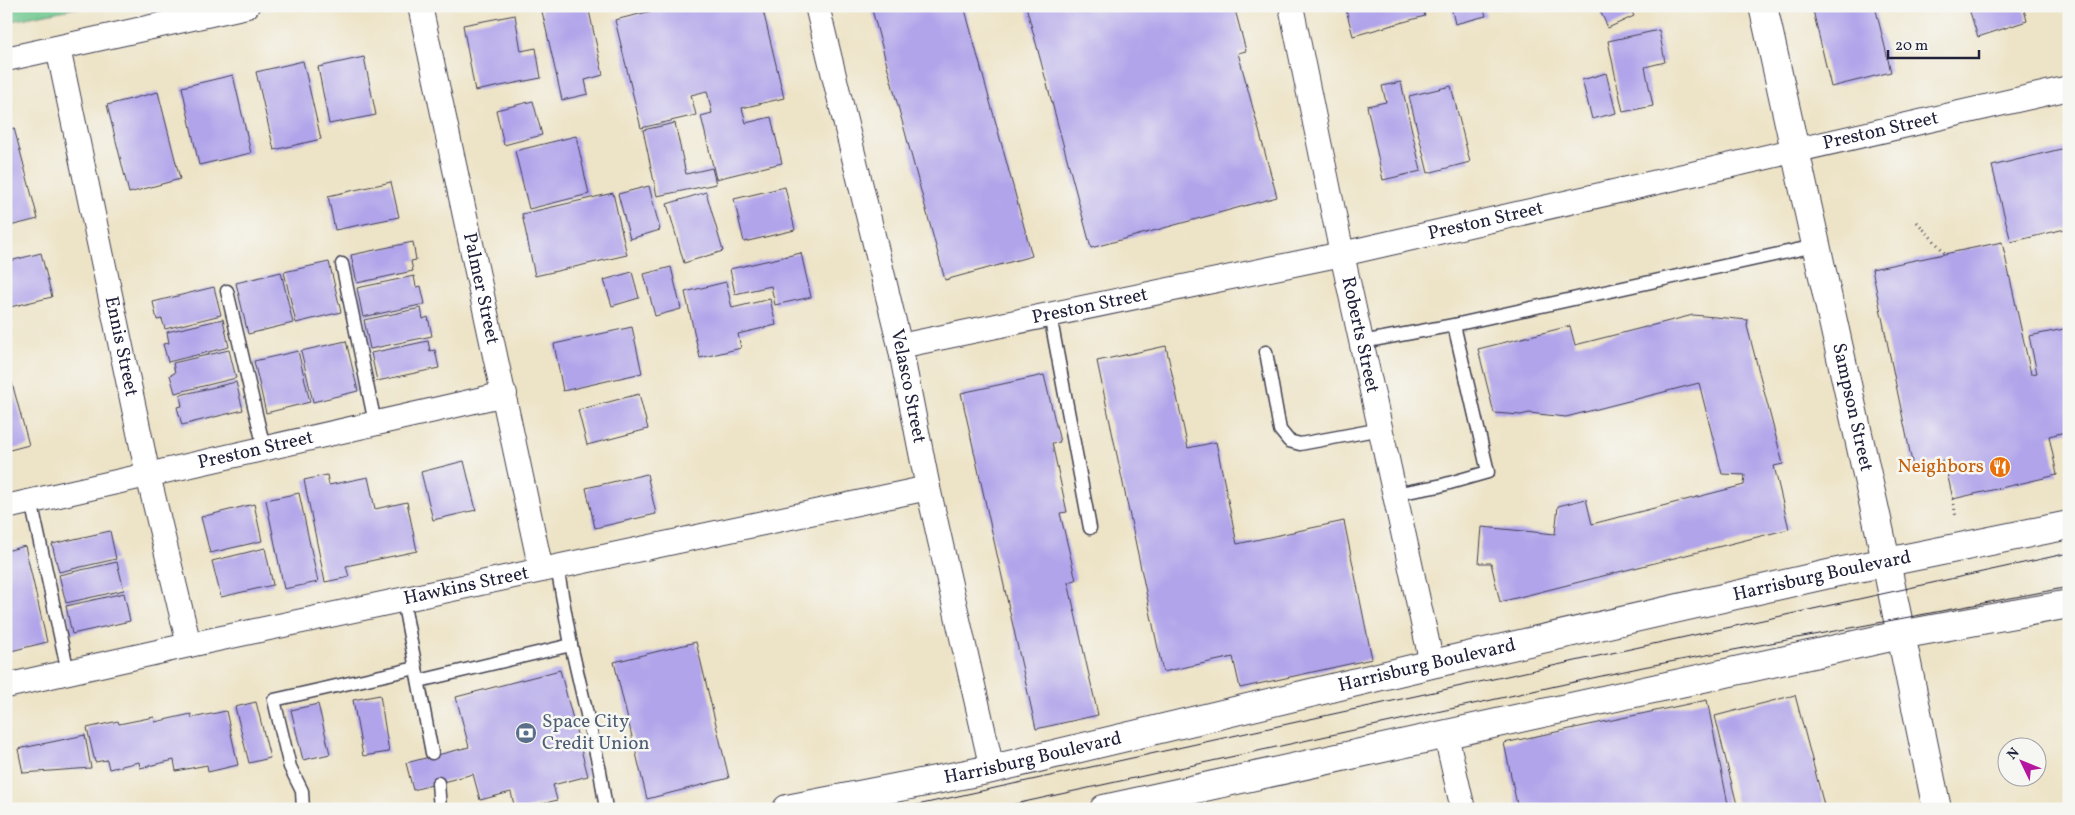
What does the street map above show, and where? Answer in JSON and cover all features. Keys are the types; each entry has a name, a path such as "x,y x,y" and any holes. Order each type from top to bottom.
{"main road":[{"name":"Sampson Street","path":"1763,6 1793,149 1886,562 1937,809"},
{"name":"Harrisburg Boulevard","path":"787,809 992,769 1432,664 1886,562 2069,525"},
{"path":"1104,809 1900,635 2069,604"}],"street":[{"path":"6,59 247,6"},
{"name":"Palmer Street","path":"420,6 505,394 549,568"},
{"name":"Velasco Street","path":"817,6 900,346 928,488 992,769"},
{"name":"Roberts Street","path":"1291,6 1342,254 1432,664"},
{"name":"Ennis Street","path":"58,48 148,475 189,645"},
{"name":"Preston Street","path":"900,346 1342,254 1793,149 2069,88"},
{"name":"Preston Street","path":"6,506 505,394"},
{"name":"Hawkins Street","path":"6,686 189,645 928,488"},
{"path":"1446,735 1463,809"}],"lane":[{"path":"1362,342 1454,325 1815,246"},
{"path":"342,264 375,424"},
{"path":"227,292 264,448"},
{"path":"1050,315 1090,528"},
{"path":"1395,494 1439,486 1488,472 1454,325"},
{"path":"1266,352 1280,430 1289,441 1300,444 1381,430"},
{"path":"31,501 68,672"},
{"path":"549,568 571,645 600,771 606,809"},
{"path":"403,600 432,754"},
{"path":"419,681 571,645"},
{"path":"303,809 302,791 290,767 274,700 416,668"},
{"path":"438,784 440,809"}],"path":[{"path":"1917,222 1946,254"},
{"path":"1952,499 1954,506"}],"green space":[{"path":"6,6 86,6 6,22"}],"building":[{"path":"588,6 603,75 585,80 588,94 562,100 541,7"},
{"path":"672,6 762,6 784,98 742,108 746,123 771,117 782,163 716,179 701,116 712,113 707,91 691,95 696,115 641,128 615,20"},
{"path":"871,6 964,6 1032,256 945,280"},
{"path":"1026,6 1234,6 1246,51 1238,53 1277,197 1091,248"},
{"path":"1345,6 1422,6 1425,16 1353,36"},
{"path":"1451,6 1483,6 1486,16 1455,24"},
{"path":"1598,6 1629,6 1634,16 1608,28"},
{"path":"1812,6 1875,6 1891,72 1831,87"},
{"path":"1968,6 2023,6 2027,21 1978,37"},
{"path":"515,15 521,51 536,48 541,78 475,91 463,25"},
{"path":"1659,30 1665,62 1645,67 1653,106 1623,112 1608,41"},
{"path":"364,57 376,115 329,124 318,67"},
{"path":"303,61 321,139 274,150 256,72"},
{"path":"1606,73 1616,113 1592,119 1582,80"},
{"path":"233,75 251,153 199,165 182,87"},
{"path":"1401,82 1421,171 1383,180 1367,106 1386,102 1382,86"},
{"path":"1451,86 1470,162 1428,173 1409,96"},
{"path":"158,92 180,179 129,193 107,105"},
{"path":"533,101 542,135 504,145 496,110"},
{"path":"675,123 686,174 712,168 716,184 657,196 643,130"},
{"path":"14,128 38,219 6,227 6,130"},
{"path":"576,136 589,194 529,209 515,151"},
{"path":"2069,147 2069,228 2011,242 1992,166"},
{"path":"391,182 399,217 335,230 328,196"},
{"path":"649,186 660,230 630,239 618,194"},
{"path":"785,187 795,230 744,242 734,199"},
{"path":"706,192 723,251 684,263 667,204"},
{"path":"613,193 627,255 535,276 522,214"},
{"path":"413,242 416,260 411,261 413,271 357,283 351,255"},
{"path":"2002,242 2031,374 2037,373 2029,336 2069,328 2069,431 2049,436 2057,475 1953,499 1944,460 1913,467 1872,269"},
{"path":"41,253 52,297 6,308 6,262"},
{"path":"801,253 811,297 775,305 771,286 735,294 730,269"},
{"path":"329,262 341,312 296,323 284,272"},
{"path":"671,267 681,309 655,316 644,274"},
{"path":"281,272 293,323 248,334 236,283"},
{"path":"632,272 639,298 612,306 604,280"},
{"path":"414,276 416,287 421,286 425,304 363,317 357,288"},
{"path":"726,282 732,308 770,299 776,325 738,334 741,348 700,358 685,292"},
{"path":"214,287 221,315 165,329 162,319 157,320 153,302"},
{"path":"421,308 423,319 428,317 432,336 370,349 364,320"},
{"path":"1693,315 1748,320 1747,326 1783,464 1774,466 1789,529 1500,602 1491,563 1479,563 1482,527 1555,534 1558,506 1586,499 1592,524 1744,485 1745,475 1722,474 1699,383 1566,417 1529,413 1521,415 1494,413 1478,349 1570,326 1575,345"},
{"path":"223,319 229,347 168,362 163,344 169,343 167,332"},
{"path":"632,327 642,373 563,391 554,344"},
{"path":"346,341 358,391 313,402 301,351"},
{"path":"428,341 430,351 435,350 439,368 377,381 371,353"},
{"path":"1166,346 1188,448 1216,442 1237,544 1344,521 1372,659 1240,688 1233,657 1163,672 1097,361"},
{"path":"229,350 236,378 175,393 170,375 175,373 173,363"},
{"path":"298,351 310,402 266,413 254,361"},
{"path":"9,372 29,445 6,451 6,373"},
{"path":"1044,375 1060,442 1052,443 1067,512 1060,513 1076,580 1068,582 1098,715 1036,729 961,393"},
{"path":"236,382 243,410 182,425 177,407 182,406 180,395"},
{"path":"639,394 648,429 587,445 578,410"},
{"path":"464,461 476,510 433,520 421,472"},
{"path":"647,474 656,514 595,528 586,488"},
{"path":"327,475 329,485 368,477 375,509 407,502 417,551 346,566 349,577 325,582 304,480"},
{"path":"299,493 318,582 284,589 266,500"},
{"path":"254,504 262,541 210,553 201,517"},
{"path":"110,531 116,559 59,572 52,544"},
{"path":"25,546 47,642 7,652 6,551"},
{"path":"265,548 273,585 221,597 212,561"},
{"path":"117,562 124,590 66,603 59,575"},
{"path":"124,593 130,621 72,634 66,606"},
{"path":"696,642 729,778 647,799 614,662"},
{"path":"560,670 588,776 553,785 557,800 524,809 515,809 511,792 480,800 473,774 413,790 406,763 469,747 456,697"},
{"path":"380,695 389,752 363,756 353,700"},
{"path":"1795,695 1825,809 1738,809 1715,716"},
{"path":"1707,700 1729,809 1518,809 1504,743"},
{"path":"256,702 270,758 249,763 235,707"},
{"path":"318,704 330,754 303,760 291,710"},
{"path":"226,711 238,765 208,772 207,765 176,771 174,760 140,768 139,762 109,769 107,760 95,762 87,728 118,721 119,724 154,717 155,722 191,714 192,718"},
{"path":"85,735 91,768 23,773 18,749"}],"tram line":[{"path":"899,809 2069,553"},
{"path":"992,809 1643,667 2069,587"}],"place":[{"name":"Neighbors","path":"2000,467"},
{"name":"Space City Credit Union","path":"526,733"}]}
